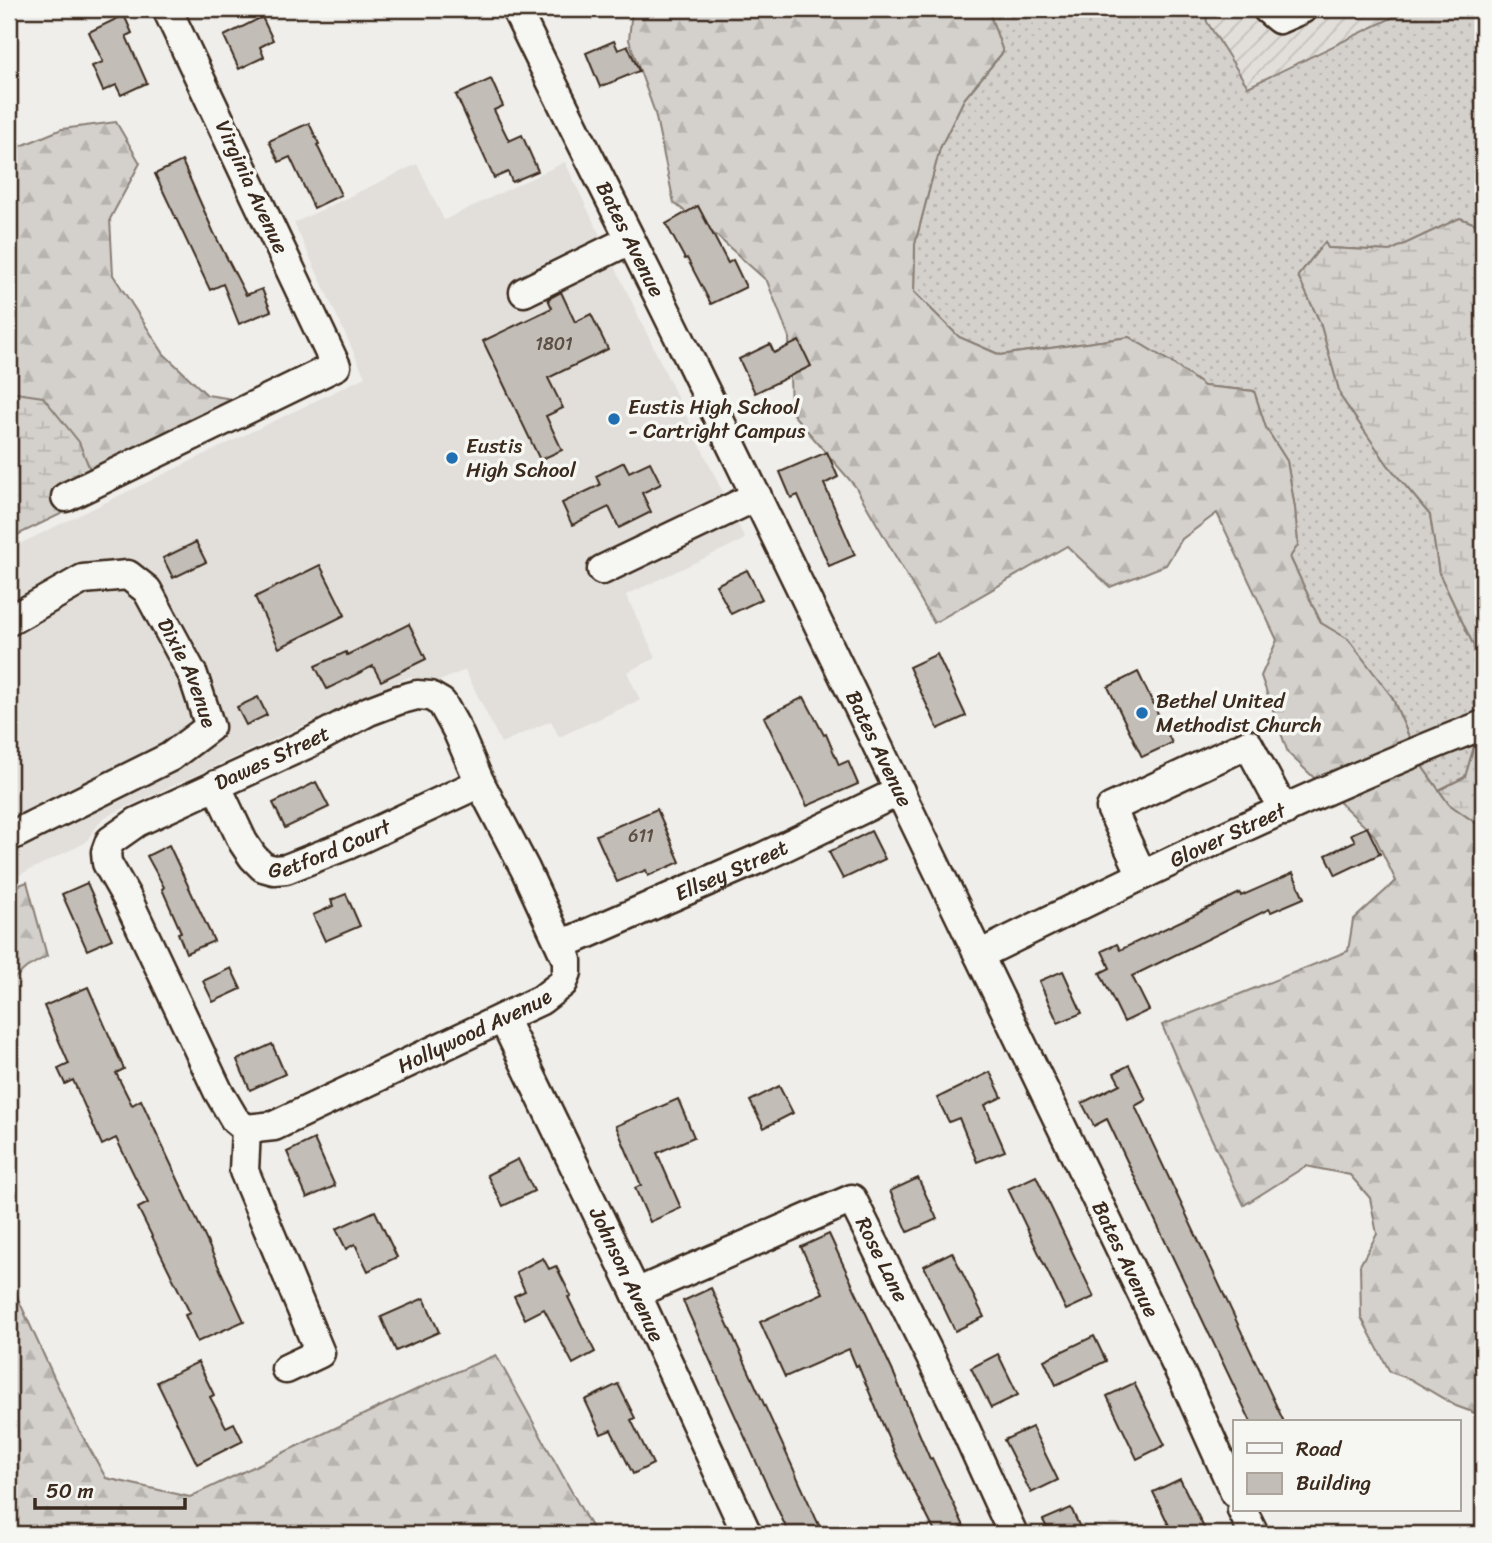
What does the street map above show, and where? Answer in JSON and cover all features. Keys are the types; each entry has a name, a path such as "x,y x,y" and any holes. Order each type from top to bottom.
{"street":[{"name":"Virginia Avenue","path":"66,497 336,366 167,9"},
{"name":"Bates Avenue","path":"516,9 900,791 1178,1368 1233,1489"},
{"path":"1267,9 1279,19 1302,9"},
{"path":"524,292 630,240"},
{"path":"602,570 757,496"},
{"name":"Dixie Avenue","path":"9,621 83,579 128,575 147,590 193,675 210,727 170,757 9,837"},
{"name":"Dawes Street","path":"246,1129 235,1120 218,1091 127,898 107,863 106,852 114,838 137,822 309,743 369,711 417,695 435,698"},
{"name":"Hollywood Avenue","path":"246,1129 274,1126 541,1000 563,983 567,960 561,945 480,783 457,730 442,703 435,698"},
{"name":"Glover Street","path":"979,956 1142,875 1425,747 1483,725"},
{"path":"1142,875 1111,808 1248,744 1284,810"},
{"name":"Getford Court","path":"216,785 253,857 263,867 274,870 286,869 347,845 480,783"},
{"name":"Ellsey Street","path":"561,945 763,857 900,791"},
{"name":"Johnson Avenue","path":"503,1018 636,1293 747,1534"},
{"path":"246,1129 244,1171 320,1353 286,1368"},
{"name":"Rose Lane","path":"636,1293 852,1199 953,1402 1013,1534"},
{"path":"1243,1512 1254,1534"}],"shaded area":[{"path":"1205,9 1410,9 1248,87 1206,22"},
{"name":"Eustis High School","path":"565,162 745,539 626,595 656,658 627,672 640,700 559,737 551,721 501,743 465,670 435,683 409,677 103,818 85,843 9,880 9,549 365,377 294,223 417,164 444,220"}],"green space":[{"path":"632,9 988,9 1003,52 964,99 940,148 915,244 914,292 959,337 1000,355 1129,337 1204,386 1254,391 1266,428 1287,461 1298,545 1290,557 1321,623 1348,639 1392,697 1421,765 1449,804 1483,828 1483,1416 1456,1406 1410,1379 1390,1372 1361,1317 1360,1265 1377,1234 1370,1198 1350,1175 1306,1166 1244,1205 1202,1119 1162,1025 1348,951 1353,920 1396,881 1374,835 1288,753 1261,676 1277,640 1217,513 1182,539 1166,565 1110,587 1067,546 934,623 855,486 791,412 789,337 767,281 719,238 674,203 655,113 629,40"},
{"path":"988,9 1205,9 1207,22 1248,87 1410,9 1483,9 1483,227 1460,218 1390,251 1327,248 1325,242 1298,276 1320,322 1341,397 1388,465 1430,515 1439,573 1474,646 1483,717 1465,777 1439,790 1421,765 1392,697 1348,640 1321,623 1290,557 1298,545 1287,461 1266,428 1254,391 1204,386 1129,337 1001,355 959,337 914,292 915,244 940,148 964,99 1003,52"},
{"path":"116,122 140,163 110,219 113,275 164,354 207,395 253,402 100,495 43,398 9,392 9,151 62,129"},
{"path":"1460,218 1483,227 1483,717 1474,646 1439,573 1430,515 1388,465 1341,397 1320,322 1298,276 1325,242 1328,248 1390,251"},
{"path":"9,392 43,397 79,442 100,495 9,539"},
{"path":"1483,717 1483,828 1449,804 1439,790 1465,777"},
{"path":"27,882 47,956 26,968 9,983 9,889"},
{"path":"9,1279 73,1419 106,1478 190,1497 426,1385 496,1355 595,1534 9,1534"}],"building":[{"path":"124,15 132,33 126,36 147,83 121,95 116,85 103,91 92,66 103,62 89,32"},
{"path":"262,17 273,40 260,47 264,57 239,69 224,36"},
{"path":"614,41 618,50 628,46 639,71 600,87 586,53"},
{"path":"491,79 503,106 494,110 509,141 522,135 538,171 512,182 508,172 494,178 456,95"},
{"path":"309,123 341,195 314,208 290,157 279,162 269,141"},
{"path":"182,161 214,233 246,295 262,289 271,311 239,324 223,284 210,290 155,174"},
{"path":"698,206 728,263 733,260 746,287 711,304 666,224"},
{"path":"561,292 575,322 591,314 608,349 548,378 563,408 546,416 562,450 540,460 483,341 552,308 548,299"},
{"path":"799,341 811,366 755,393 739,359 770,344 774,353"},
{"path":"827,452 838,477 824,484 855,555 829,566 798,495 791,498 780,472"},
{"path":"624,462 629,472 650,462 661,484 642,493 651,512 619,528 609,507 572,525 562,503 600,485 596,476"},
{"path":"196,542 206,562 173,578 163,558"},
{"path":"320,565 345,615 279,648 255,597"},
{"path":"747,570 762,599 731,614 716,585"},
{"path":"409,624 426,659 381,681 373,666 327,689 315,666 346,652 347,655"},
{"path":"937,654 966,716 938,729 909,667"},
{"path":"1138,672 1172,743 1142,757 1108,687"},
{"path":"258,697 267,715 246,725 237,707"},
{"path":"804,697 824,735 826,734 839,765 848,761 858,784 807,806 764,717"},
{"path":"316,782 329,807 285,828 273,803"},
{"path":"657,809 680,862 648,876 646,870 617,882 596,835"},
{"path":"1367,827 1380,854 1336,875 1326,855 1355,841 1351,834"},
{"path":"871,831 885,859 843,879 829,852"},
{"path":"169,845 214,941 186,953 178,933 181,932 162,889 164,887 147,856"},
{"path":"1293,873 1304,898 1271,912 1269,909 1132,976 1149,1010 1124,1022 1100,973 1110,968 1102,951 1117,944 1120,950 1240,893 1241,896"},
{"path":"87,883 112,939 87,950 62,894"},
{"path":"346,894 360,926 325,941 313,915 333,906 331,900"},
{"path":"231,968 241,989 213,1002 203,981"},
{"path":"1063,971 1082,1013 1058,1023 1039,981"},
{"path":"88,987 124,1069 116,1073 132,1105 141,1100 244,1321 197,1342 185,1315 190,1313 138,1208 148,1203 116,1138 102,1145 73,1080 65,1084 58,1069 69,1064 44,1006"},
{"path":"272,1044 285,1074 250,1090 237,1060"},
{"path":"1129,1065 1146,1100 1135,1106 1283,1420 1250,1420 1107,1119 1094,1126 1082,1103 1120,1084 1114,1073"},
{"path":"990,1072 1002,1097 985,1105 1005,1151 977,1162 959,1118 949,1122 937,1098"},
{"path":"779,1086 793,1113 764,1128 750,1101"},
{"path":"678,1099 694,1137 657,1153 681,1208 650,1222 635,1188 641,1185 616,1126"},
{"path":"314,1139 335,1186 307,1198 287,1152"},
{"path":"518,1159 534,1191 503,1206 487,1175"},
{"path":"1036,1176 1094,1297 1066,1310 1008,1189"},
{"path":"918,1178 937,1219 908,1232 890,1191"},
{"path":"375,1211 397,1257 368,1271 355,1244 346,1249 336,1229"},
{"path":"829,1234 930,1459 932,1458 964,1526 947,1534 936,1534 894,1451 849,1349 785,1377 760,1322 823,1293 801,1247"},
{"path":"952,1252 984,1317 955,1331 924,1266"},
{"path":"543,1258 549,1269 556,1266 595,1352 573,1364 544,1309 525,1319 514,1296 525,1291 516,1272"},
{"path":"711,1288 823,1534 789,1534 683,1301"},
{"path":"424,1298 439,1332 396,1351 381,1317"},
{"path":"1094,1336 1106,1361 1056,1385 1044,1360"},
{"path":"998,1354 1018,1395 991,1408 971,1368"},
{"path":"198,1362 214,1395 210,1397 226,1427 234,1423 243,1441 197,1464 157,1382"},
{"path":"1134,1383 1165,1445 1137,1459 1107,1396"},
{"path":"618,1384 635,1418 631,1420 653,1464 633,1474 611,1430 601,1434 585,1400"},
{"path":"1032,1427 1058,1480 1031,1493 1004,1440"},
{"path":"1180,1479 1207,1534 1173,1534 1153,1492"},
{"path":"1071,1508 1083,1534 1050,1534 1043,1520"}],"place":[{"name":"Eustis High School - Cartright Campus","path":"614,419"},
{"name":"Eustis High School","path":"452,458"},
{"name":"Bethel United Methodist Church","path":"1142,713"}]}
